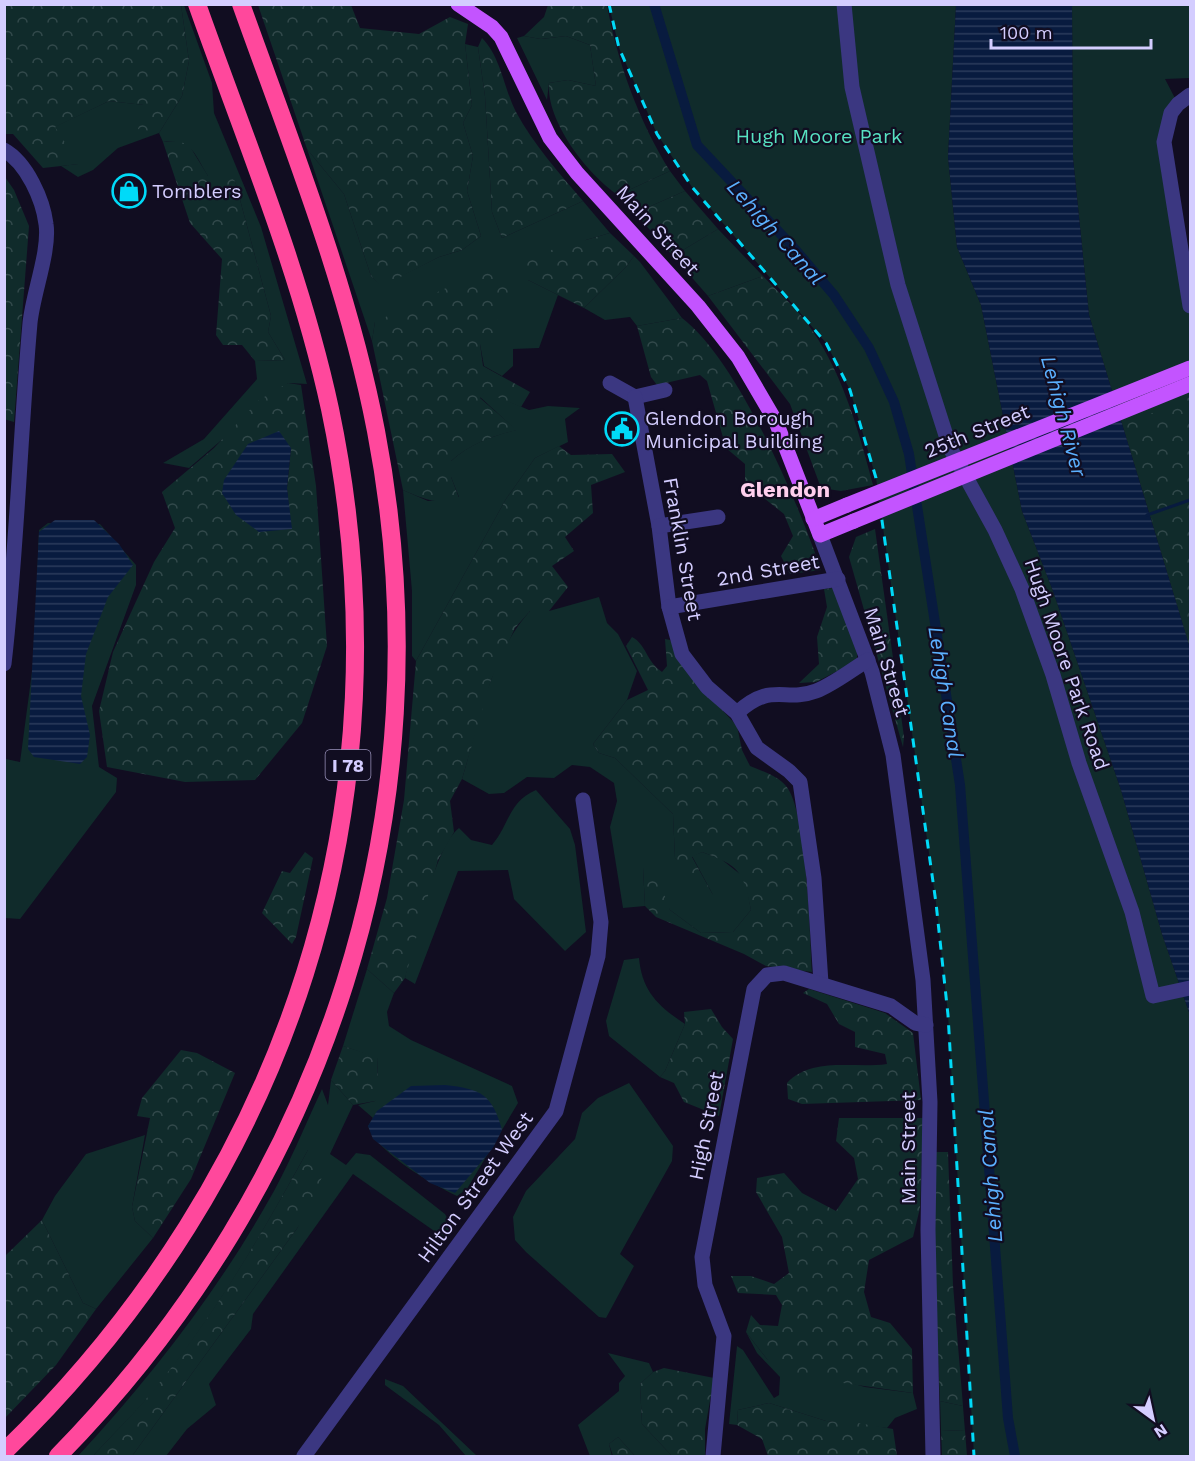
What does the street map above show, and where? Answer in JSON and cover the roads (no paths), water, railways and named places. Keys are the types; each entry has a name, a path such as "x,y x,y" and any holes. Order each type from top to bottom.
{"highway":[{"name":"I 78","path":"4,1452 87,1366 134,1308 178,1244 236,1144 267,1079 306,974 336,858 347,782 354,673 354,595 347,519 329,406 302,306 197,4"},
{"name":"I 78","path":"58,1456 110,1401 186,1306 231,1238 285,1138 318,1065 353,955 375,866 389,778 396,683 395,600 390,520 375,426 335,273 241,4"}],"main road":[{"name":"Main Street","path":"458,4 501,37 518,68 539,120 550,138 577,173 698,306 738,357 776,422 806,493 820,535"},
{"name":"25th Street","path":"813,519 1191,368"},
{"name":"25th Street","path":"820,535 1191,384"}],"street":[{"name":"Hugh Moore Park Road","path":"844,4 852,87 898,285 950,448 995,530 1022,589 1053,675 1079,763 1132,912 1153,996 1191,988"},
{"path":"1191,95 1178,104 1171,113 1164,142 1191,306"},
{"path":"4,150 22,166 38,196 47,225 43,257 33,297 20,441 14,578 4,664"},
{"path":"610,383 635,397 665,390"},
{"name":"Franklin Street","path":"635,397 659,526 669,607 682,654 707,687 737,713 757,748 789,771 800,782 813,869 821,983"},
{"path":"659,526 718,517"},
{"name":"Main Street","path":"820,535 868,660 893,755 923,980 930,1102 928,1230 933,1456"},
{"name":"2nd Street","path":"669,607 838,579"},
{"path":"737,713 764,696 815,692 868,660"},
{"name":"Hilton Street West","path":"304,1456 555,1111 598,956 601,922 583,800"},
{"name":"High Street","path":"713,1456 715,1421 725,1346 722,1327 705,1285 702,1257 754,989 759,981 774,972 821,983 891,1006 907,1019 926,1025"}],"water":[{"name":"Lehigh River","path":"956,5 1072,5 1073,158 1089,315 1190,648 1190,1015 1162,934 1121,790 1053,591 1022,511 981,305 957,247 948,157"},
{"path":"279,431 291,448 287,488 292,529 259,532 236,515 222,493 224,480 248,444"},
{"path":"55,520 94,520 119,544 133,565 108,597 86,654 81,696 90,735 87,757 80,764 34,757 28,749 39,532"},
{"path":"445,1085 468,1089 483,1096 494,1108 502,1130 493,1148 455,1193 430,1183 373,1139 368,1126 377,1111 411,1086"}],"waterway":[{"name":"Lehigh Canal","path":"654,4 697,145 793,247 834,295 869,348 894,402 909,454 960,785 1008,1418 1015,1456"},
{"path":"1147,515 1190,500"}],"railway":[{"path":"609,4 619,48 657,134 692,187 826,343 850,390 876,478 936,903 948,1015 974,1456"}],"place":[{"name":"Tomblers","path":"129,191"},
{"name":"Glendon Borough Municipal Building","path":"622,429"}],"district":[{"name":"Glendon","path":"785,489"}],"park label":[{"name":"Hugh Moore Park","path":"819,136"}]}
